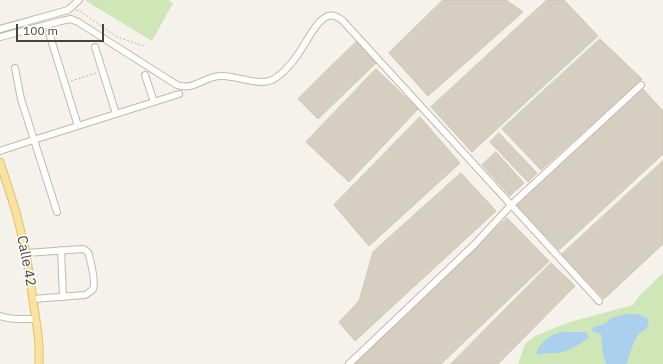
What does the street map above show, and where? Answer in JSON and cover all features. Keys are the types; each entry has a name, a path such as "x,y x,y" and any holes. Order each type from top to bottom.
{"main road":[{"name":"Calle 42","path":"0,162 3,180 16,212 26,253 39,348 39,364"}],"street":[{"path":"0,29 68,10 80,0"},
{"path":"0,37 71,19 85,26 177,85 184,87 191,86 211,77 218,76 264,82 271,81 296,58 317,25 328,16 336,16 342,20 599,301"},
{"path":"49,33 78,126"},
{"path":"95,46 116,114"},
{"path":"15,68 21,99 57,212"},
{"path":"145,75 154,102"},
{"path":"349,364 474,245 511,205 640,85"},
{"path":"0,152 179,94"},
{"path":"26,253 83,249 88,252 94,284 93,289 85,295 33,299"},
{"path":"61,250 63,297"},
{"path":"0,316 6,318 35,319"}],"path":[{"path":"68,10 80,11 117,36 144,46"},
{"path":"65,84 102,71"}],"green space":[{"path":"86,0 168,0 173,3 152,41"},
{"path":"663,273 663,364 518,364 525,344 535,336 570,322 633,305 640,295"}],"water":[{"path":"626,314 638,314 647,318 649,323 646,329 636,338 627,363 606,364 601,334 593,332 592,328 604,324 613,317"},
{"path":"561,332 586,332 589,337 582,343 567,351 539,355 536,353 540,345 553,335"}],"building":[{"path":"443,0 506,0 523,12 428,96 389,53"},
{"path":"547,0 564,0 598,36 472,152 431,107"},
{"path":"600,39 642,79 541,170 502,129"},
{"path":"357,41 377,62 318,119 298,99"},
{"path":"376,69 418,109 349,182 306,142"},
{"path":"643,89 663,111 663,154 559,250 517,205"},
{"path":"420,117 460,163 369,246 334,205"},
{"path":"499,133 537,173 528,182 490,142"},
{"path":"496,152 524,183 510,196 482,165"},
{"path":"663,161 663,244 604,299 562,254"},
{"path":"461,173 496,211 355,341 339,322 359,301 373,252"},
{"path":"507,218 549,261 441,364 354,364"},
{"path":"551,263 575,286 498,364 451,364"}]}
